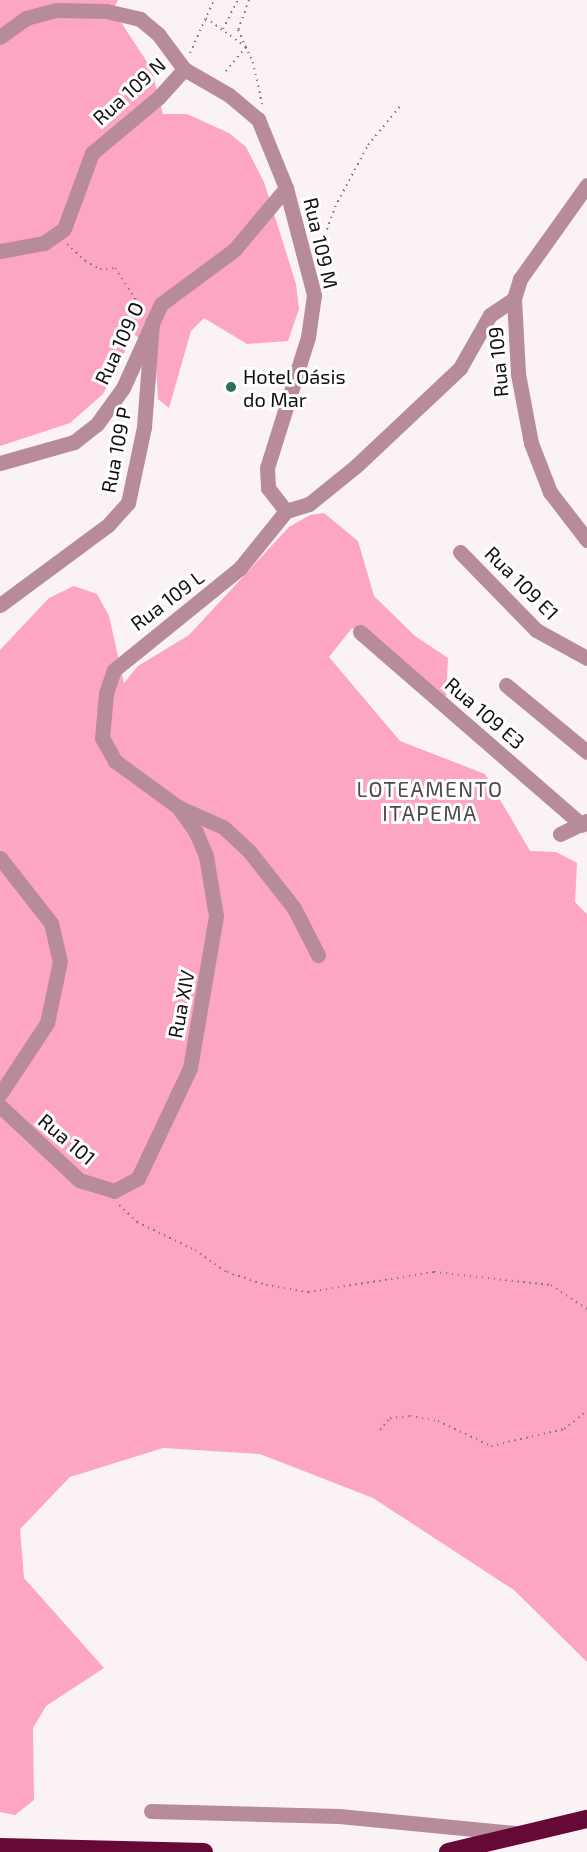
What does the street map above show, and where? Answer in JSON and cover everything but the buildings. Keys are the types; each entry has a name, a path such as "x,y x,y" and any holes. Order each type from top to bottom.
{"highway":[{"path":"448,1852 515,1833 587,1819"},
{"path":"0,1847 204,1852"}],"street":[{"path":"0,37 26,18 56,10 106,10 140,19 158,34 184,69"},
{"name":"Rua 109 N","path":"64,229 92,153 159,97 184,69 214,87 258,119 286,188"},
{"name":"Rua 109","path":"587,185 520,279 514,299 518,374 531,443 550,492 587,540"},
{"name":"Rua 109 M","path":"286,188 312,281 312,321 267,468 268,488 286,511"},
{"name":"Rua 109 O","path":"0,463 74,442 97,424 123,388 153,314 170,294 234,250 286,188"},
{"path":"0,251 44,243 64,229"},
{"name":"Rua 109 L","path":"318,955 289,900 249,851 223,827 178,807 108,751 101,720 114,670 240,568 286,511 309,504 356,466 460,368 490,315 514,299"},
{"name":"Rua 109 P","path":"0,605 108,525 128,503 144,428 153,314"},
{"name":"Rua 109 E1","path":"460,552 536,630 587,658"},
{"name":"Rua 109 E3","path":"360,632 585,823"},
{"path":"506,684 587,752"},
{"name":"Rua XIV","path":"114,1191 138,1178 181,1091 190,1068 210,964 214,888 196,832 178,807"},
{"path":"560,834 585,823"},
{"path":"0,858 51,923 60,961 47,1023 0,1094"},
{"name":"Rua 101","path":"0,1106 79,1180 114,1191"},
{"path":"151,1811 339,1815 515,1833"}],"path":[{"path":"184,69 214,0"},
{"path":"223,29 238,0"},
{"path":"249,0 238,30 246,47 263,112"},
{"path":"206,18 246,47"},
{"path":"214,87 246,47"},
{"path":"312,281 335,207 368,145 402,104"},
{"path":"64,229 69,250 100,269 115,268 141,308 153,314"},
{"path":"114,1191 119,1205 137,1222 195,1250 227,1272 266,1285 308,1292 434,1272 551,1285 587,1309"},
{"path":"380,1430 390,1418 410,1416 438,1421 491,1446 564,1430 587,1411"}],"shaded area":[{"path":"0,0 118,0 113,10 151,68 163,114 187,114 229,133 246,147 264,182 296,284 299,309 288,341 247,344 204,318 191,331 169,408 158,399 155,352 134,334 103,394 70,423 0,446"},
{"path":"324,513 358,541 374,596 415,636 448,658 446,697 384,643 352,628 329,657 400,741 485,774 530,851 556,852 577,863 575,902 587,914 587,1662 514,1590 373,1498 260,1454 163,1448 70,1477 20,1529 24,1578 104,1668 46,1706 33,1728 34,1800 15,1815 0,1812 0,650 49,598 74,586 97,594 109,616 124,683 138,666 189,635 289,527 310,515"}],"place":[{"name":"Hotel Oásis do Mar","path":"231,387"}],"district":[{"name":"LOTEAMENTO ITAPEMA","path":"430,801"}]}
